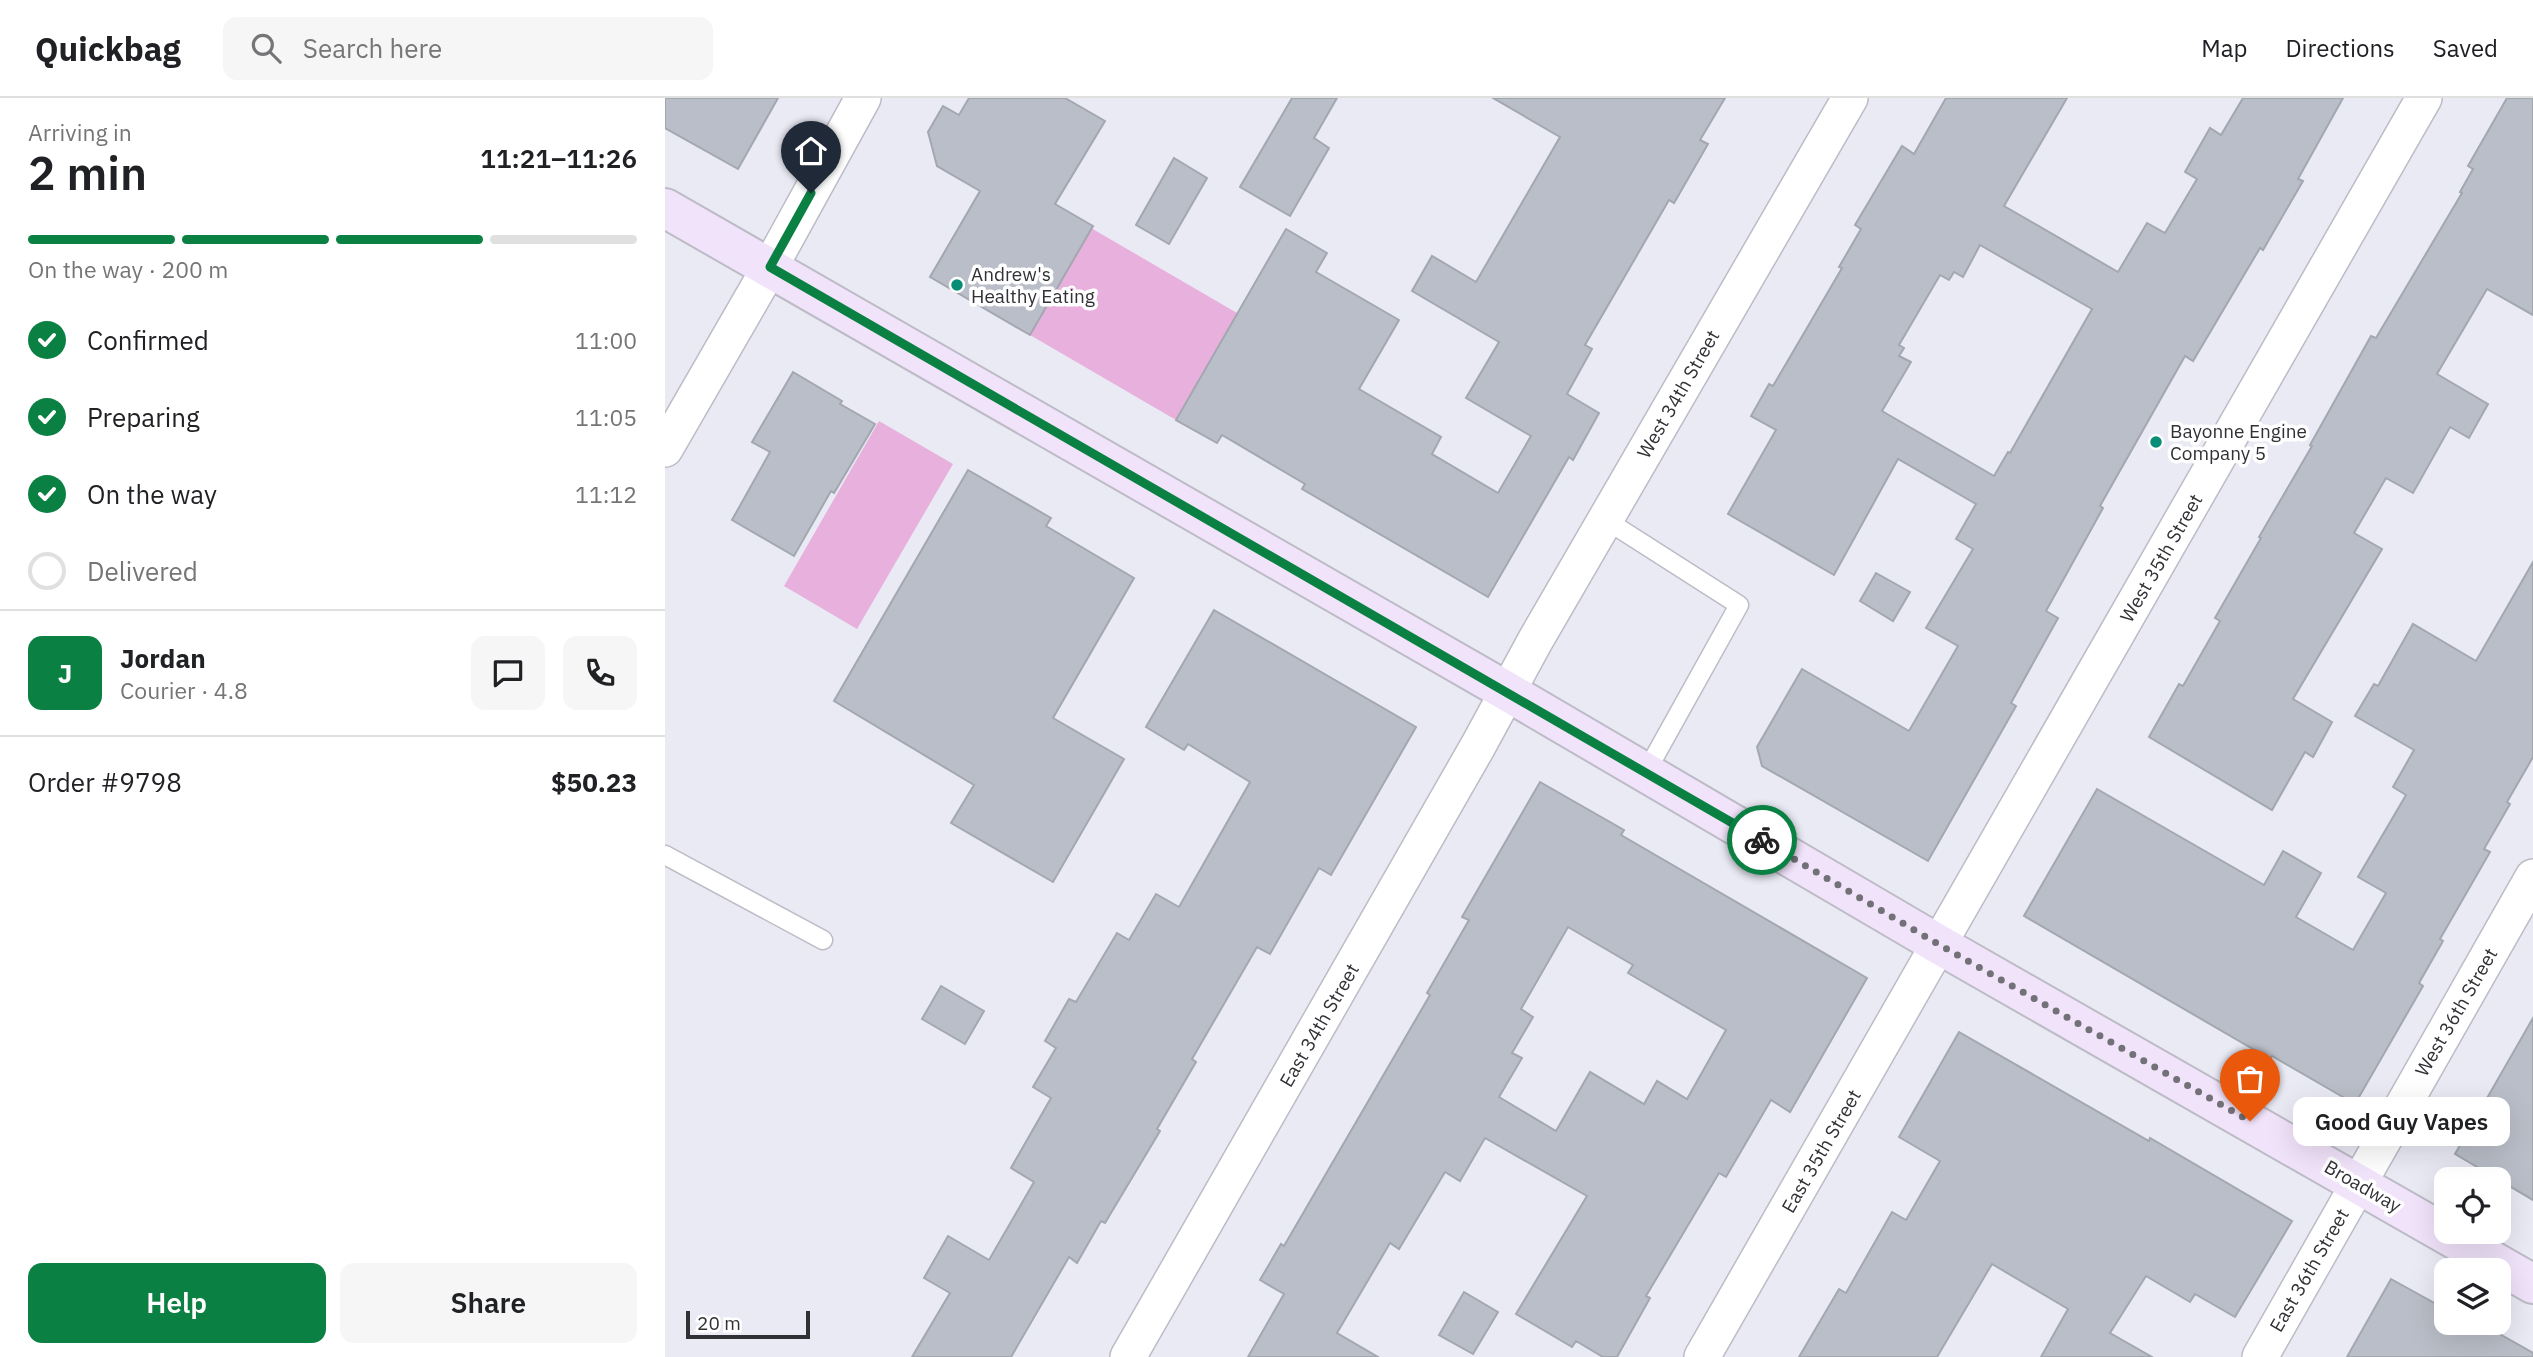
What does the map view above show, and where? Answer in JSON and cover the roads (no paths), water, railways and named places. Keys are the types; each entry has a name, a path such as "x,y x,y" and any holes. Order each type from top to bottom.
{"street":[{"path":"665,449 863,98"},
{"name":"West 34th Street","path":"1509,692 1605,520 1850,98"},
{"name":"West 35th Street","path":"1938,944 2424,98"},
{"name":"Broadway","path":"665,208 1509,692 1938,944 2533,1284"},
{"name":"East 34th Street","path":"1128,1357 1509,692"},
{"name":"West 36th Street","path":"2358,1184 2533,877"},
{"name":"East 35th Street","path":"1703,1357 1938,944"},
{"name":"East 36th Street","path":"2260,1357 2358,1184"}],"lane":[{"path":"1605,520 1739,605 1646,772"},
{"path":"665,855 823,940"}],"place":[{"name":"Andrew's Healthy Eating","path":"957,285"},
{"name":"Bayonne Engine Company 5","path":"2156,442"},
{"name":"Good Guy Vapes","path":"2250,1121"}]}
